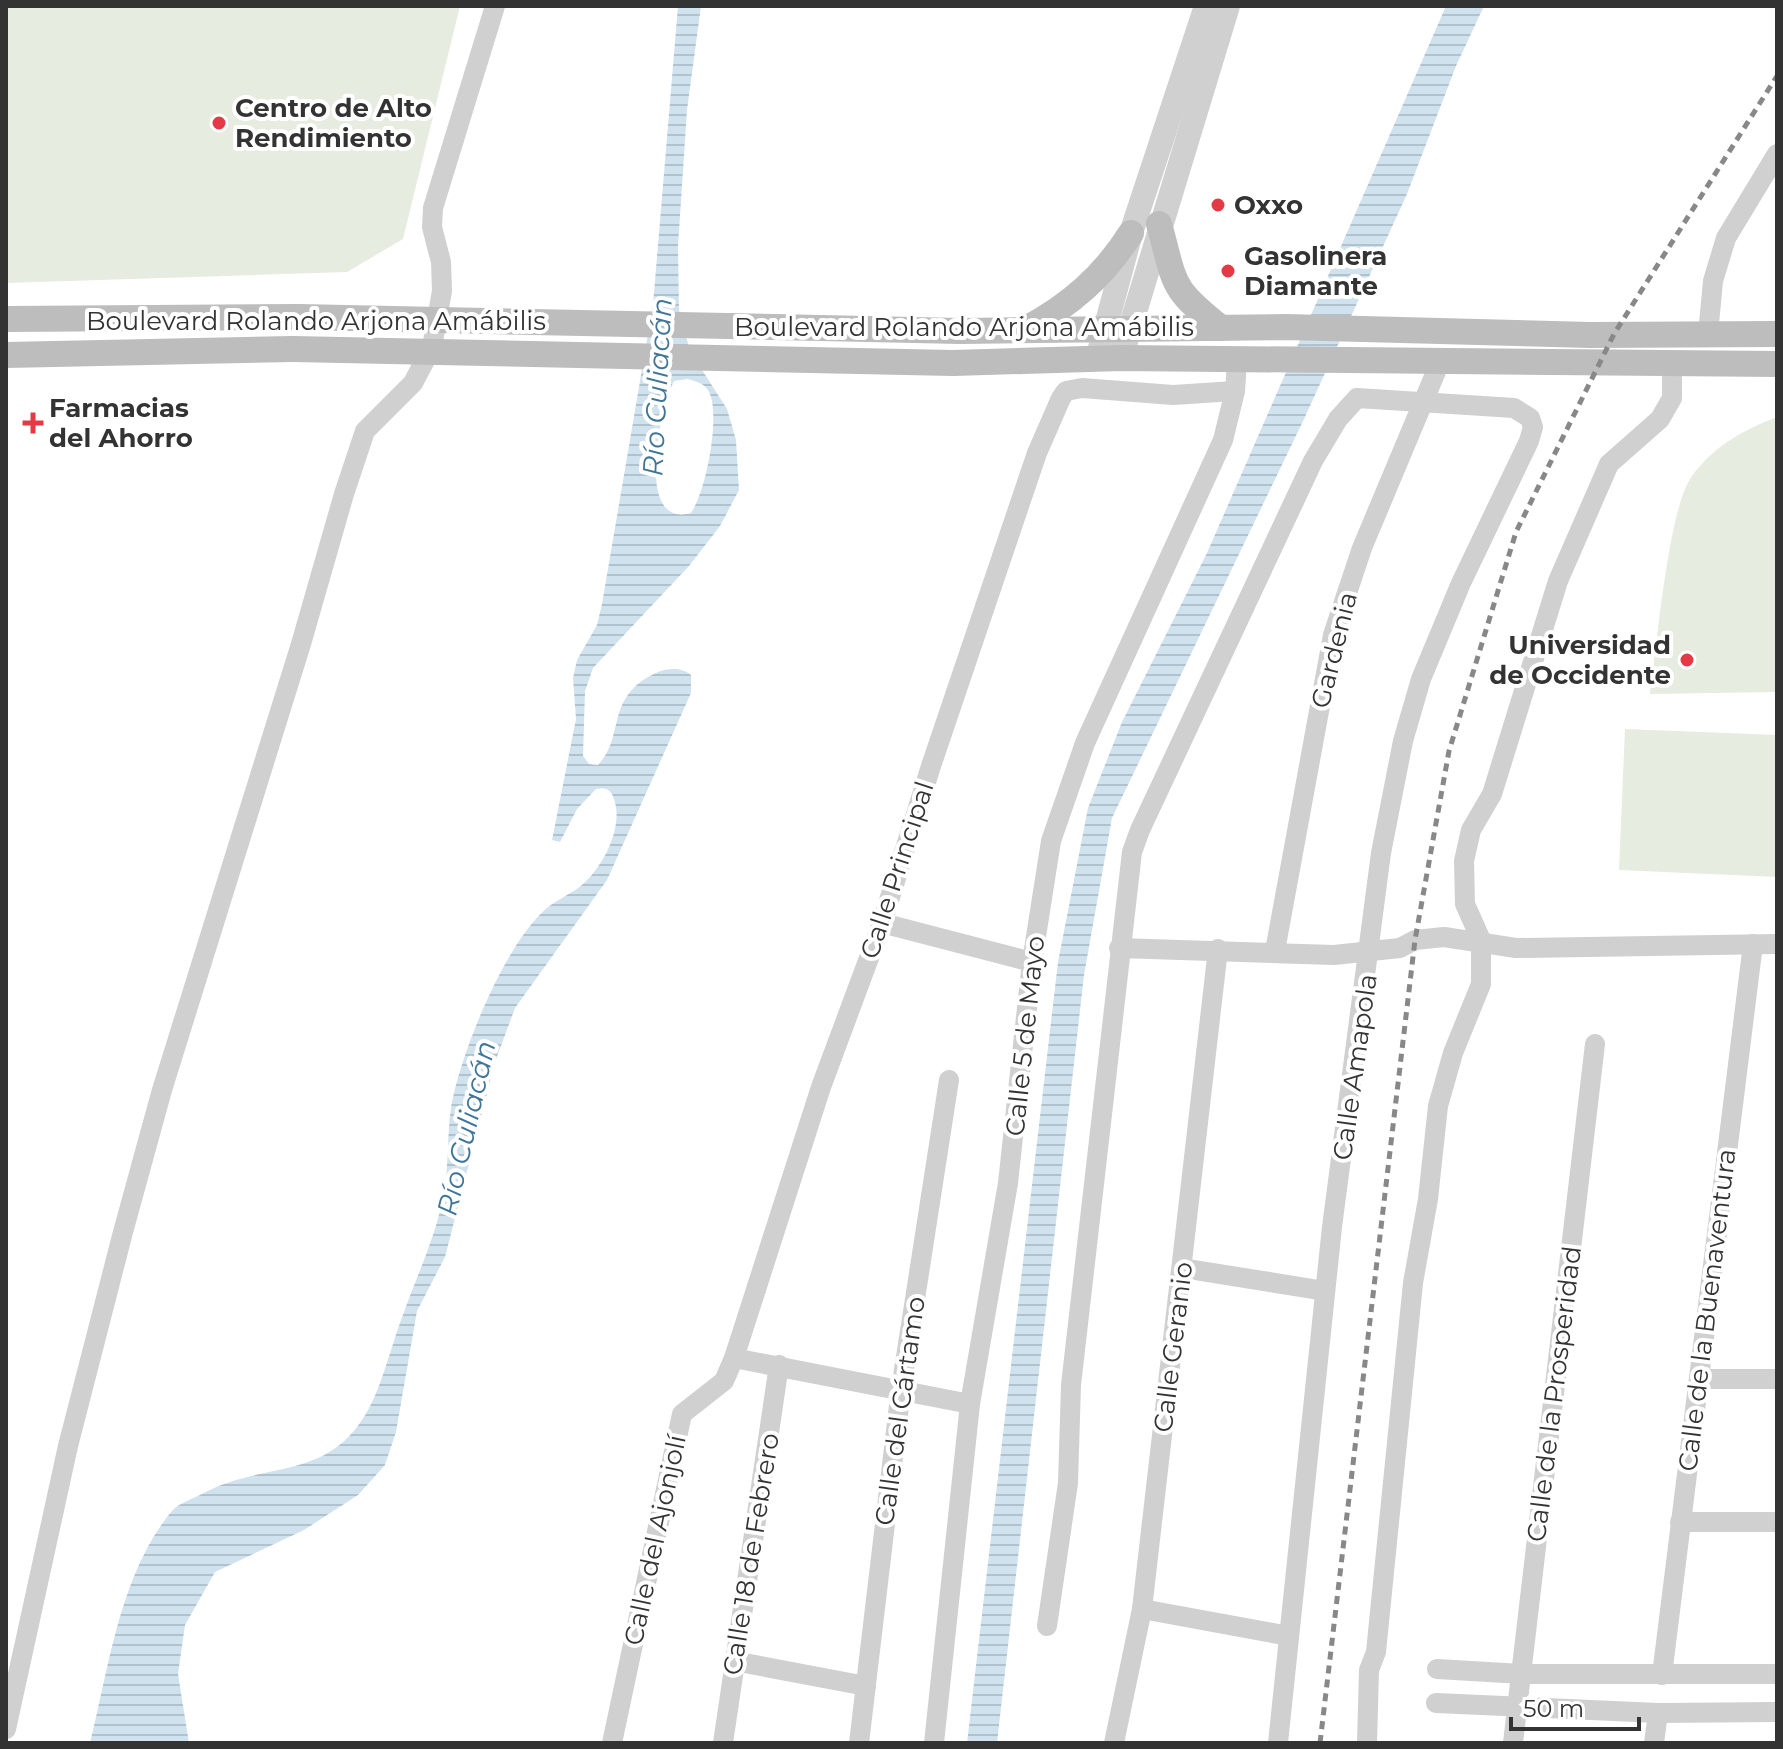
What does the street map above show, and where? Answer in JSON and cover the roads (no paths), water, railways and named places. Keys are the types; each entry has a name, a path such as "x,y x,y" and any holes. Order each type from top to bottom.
{"main road":[{"path":"1156,209 1170,272 1177,287 1221,328"},
{"path":"1020,332 1068,306 1093,283 1131,233"},
{"name":"Boulevard Rolando Arjona Amábilis","path":"6,319 299,317 1020,332 1117,327 1286,327 1369,331 1777,334"},
{"name":"Boulevard Rolando Arjona Amábilis","path":"6,355 293,349 953,363 1109,359 1777,364"}],"street":[{"path":"6,1729 68,1446 123,1232 162,1090 301,644 344,494 365,431 413,383 432,347 442,291 441,262 432,227 433,208 495,6"},
{"path":"1117,327 1131,233 1156,209 1206,6"},
{"path":"1109,359 1156,209 1228,6"},
{"path":"1708,334 1713,281 1726,238 1777,154"},
{"name":"Calle 5 de Mayo","path":"934,1743 970,1404 1008,1183 1043,879 1061,808 1085,743 1223,440 1235,391 1237,361"},
{"name":"Gardenia","path":"1275,951 1333,635 1362,548 1440,362"},
{"path":"1367,1743 1369,1670 1376,1652 1413,1283 1428,1199 1438,1106 1453,1053 1481,984 1481,940 1465,904 1464,861 1471,830 1492,794 1516,709 1565,566 1609,464 1660,419 1672,398 1672,364"},
{"name":"Calle Principal","path":"734,1358 821,1087 882,923 931,766 1037,453 1061,398 1073,389 1173,395 1235,391"},
{"path":"1047,1626 1068,1483 1071,1385 1132,852 1313,461 1338,419 1357,398 1424,404"},
{"name":"Calle Amapola","path":"1278,1743 1325,1291 1381,853 1410,715 1467,570 1533,427 1530,418 1514,408 1424,404"},
{"path":"882,923 1032,962"},
{"path":"1119,948 1334,955 1370,952 1444,937 1481,940 1516,948 1777,944"},
{"name":"Calle de la Buenaventura","path":"1662,1675 1753,944"},
{"name":"Calle Geranio","path":"1114,1743 1142,1609 1218,949"},
{"name":"Calle de la Prosperidad","path":"1513,1743 1595,1044"},
{"name":"Calle del Cártamo","path":"859,1743 901,1389 949,1080"},
{"path":"1182,1268 1325,1291"},
{"path":"734,1358 970,1404"},
{"name":"Calle del Ajonjolí","path":"612,1743 682,1414 724,1381 734,1358"},
{"name":"Calle 18 de Febrero","path":"723,1743 779,1365"},
{"path":"1699,1379 1777,1379"},
{"path":"1680,1522 1777,1522"},
{"path":"1142,1609 1289,1636"},
{"path":"734,1661 866,1686"},
{"path":"1437,1669 1522,1674 1777,1674"},
{"path":"1436,1703 1658,1713 1777,1712"},
{"path":"1654,1743 1658,1713"}],"water":[{"name":"Río Culiacán","path":"678,6 701,6 687,110 678,246 679,310 690,351 727,409 736,440 739,490 720,526 689,566 593,668 585,691 583,756 589,764 598,765 612,742 622,705 629,693 656,673 674,669 687,672 691,675 691,693 607,880 515,1008 495,1062 445,1257 417,1311 396,1432 385,1465 358,1495 304,1530 215,1572 185,1625 178,1674 189,1743 90,1743 128,1592 154,1536 172,1511 223,1484 318,1458 339,1445 358,1426 378,1388 437,1223 446,1181 451,1108 474,1030 501,972 531,924 547,908 590,877 610,846 616,810 611,793 602,788 596,789 577,809 560,842 552,840 576,719 573,678 577,660 597,625 602,604 653,305","holes":["688,379 700,383 709,392 713,435 697,503 691,513 673,513 662,502 657,485 658,438 674,381"]},
{"path":"1446,6 1484,6 1456,66 1407,194 1304,419 1112,818 1084,975 997,1743 967,1743 1058,962 1088,808 1122,722 1207,553"}],"railway":[{"path":"1320,1743 1415,940 1449,751 1516,532 1614,334 1777,76"}],"place":[{"name":"Centro de Alto Rendimiento","path":"219,123"},
{"name":"Oxxo","path":"1218,205"},
{"name":"Gasolinera Diamante","path":"1228,271"},
{"name":"Farmacias del Ahorro","path":"33,423"},
{"name":"Universidad de Occidente","path":"1687,660"}]}
